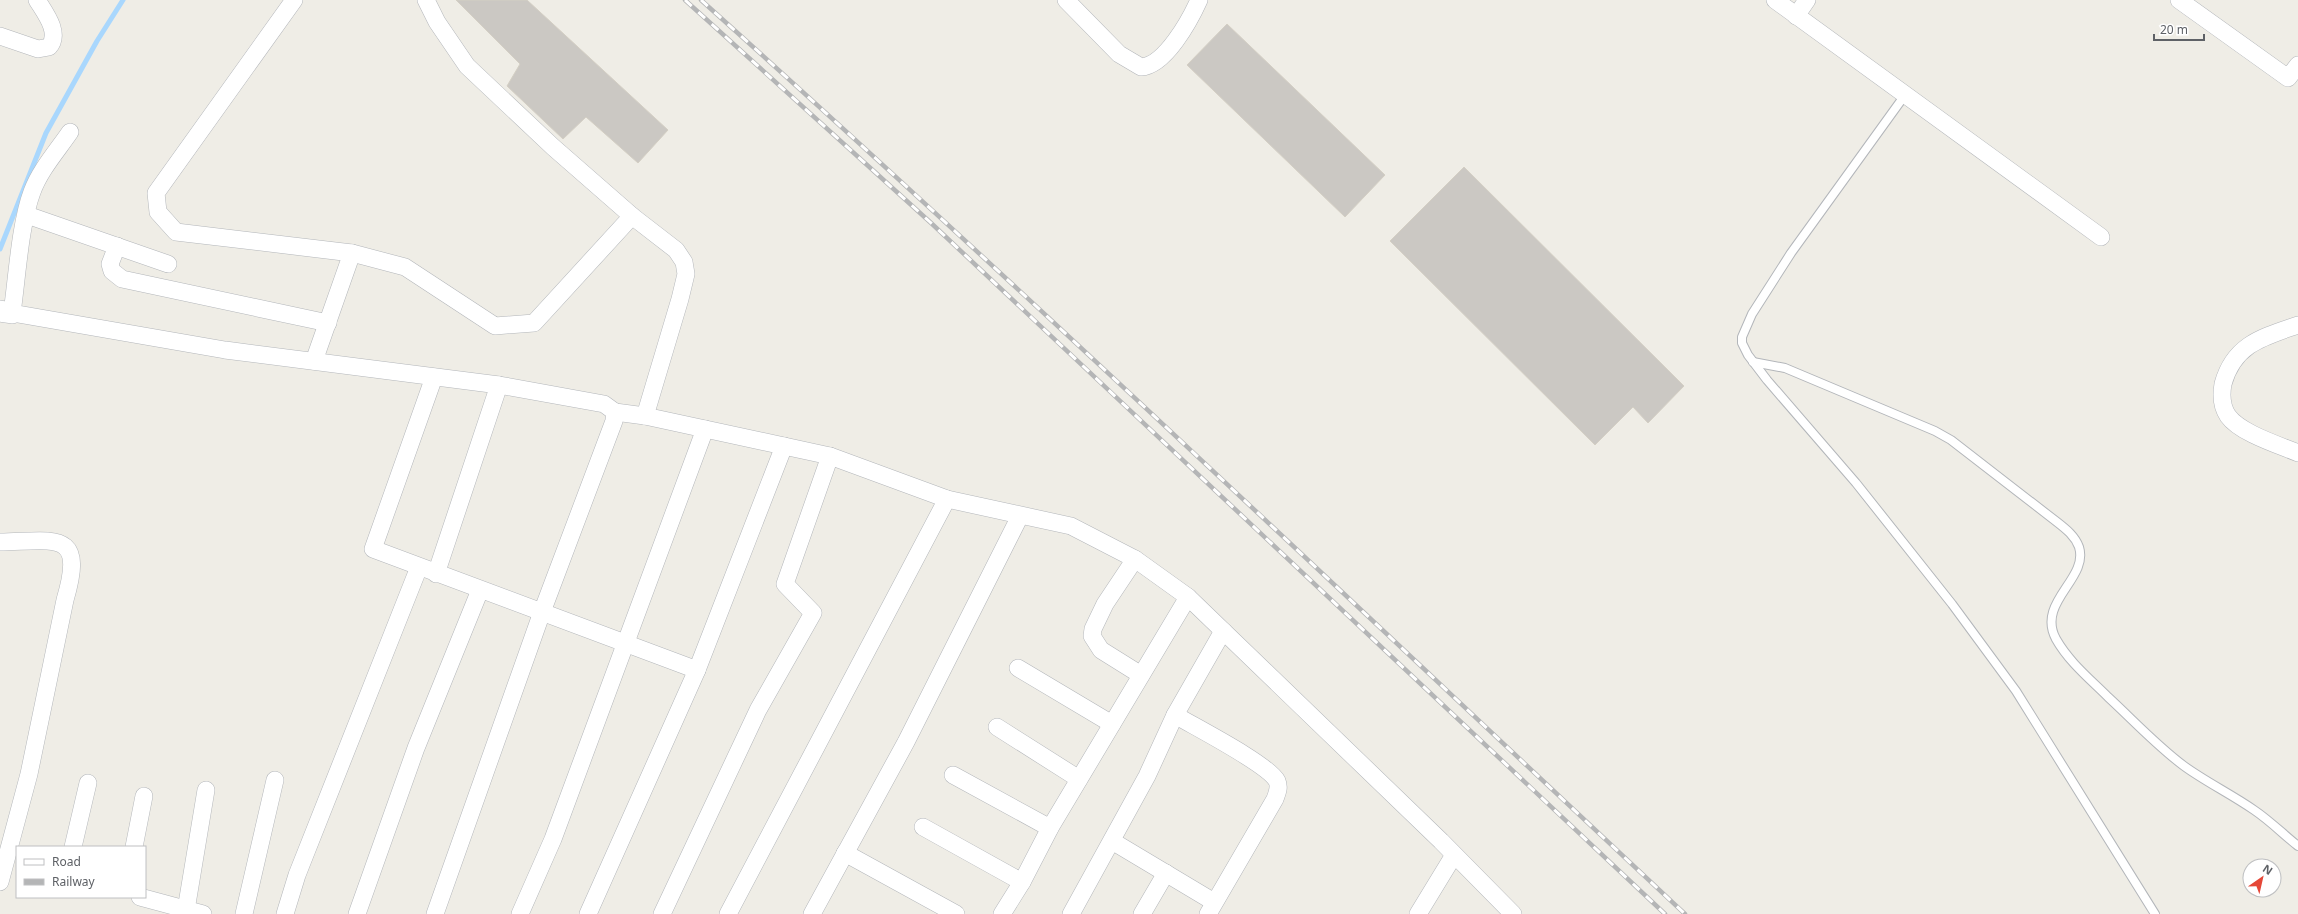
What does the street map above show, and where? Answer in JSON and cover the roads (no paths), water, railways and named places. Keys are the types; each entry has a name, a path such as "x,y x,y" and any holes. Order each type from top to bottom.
{"street":[{"path":"0,36 38,49 49,47 53,43 53,30 37,0"},
{"path":"294,0 156,193 158,212 176,232 352,253 405,267 495,326 534,323 632,216"},
{"path":"426,0 437,22 467,66 553,147 632,216 676,250 684,262 686,274 645,416"},
{"path":"1066,0 1119,54 1141,67 1155,62 1168,50 1183,32 1199,0"},
{"path":"1775,0 2102,237"},
{"path":"1796,16 1807,0"},
{"path":"2179,0 2295,76"},
{"path":"70,132 32,192 6,312 226,350 499,385 604,404 615,412 645,416 830,456 947,499 1071,526 1135,559 1188,597 1513,914"},
{"path":"26,215 168,264"},
{"path":"117,246 110,264 112,271 122,279 328,323"},
{"path":"314,361 352,253"},
{"path":"2298,325 2252,343 2236,356 2226,373 2222,391 2223,406 2228,417 2242,428 2298,453"},
{"path":"434,377 373,549 436,574 697,670"},
{"path":"436,574 499,385"},
{"path":"435,914 542,612 614,421 615,412"},
{"path":"520,914 553,839 627,644 705,429"},
{"path":"588,914 697,670 784,446"},
{"path":"662,914 758,710 813,613 785,584 830,456"},
{"path":"728,914 947,499"},
{"path":"812,914 903,747 1020,516"},
{"path":"0,542 59,542 70,552 73,561 72,575 65,600 28,774 5,870"},
{"path":"1135,559 1099,615 1092,629 1092,636 1101,650 1141,676"},
{"path":"285,914 303,861 419,567"},
{"path":"357,914 416,748 480,590"},
{"path":"1002,914 1022,882 1050,828 1188,597"},
{"path":"1071,914 1147,776 1175,715 1223,631"},
{"path":"1018,668 1112,724"},
{"path":"1112,841 1166,873 1211,908 1275,799 1278,790 1277,782 1263,767 1175,715"},
{"path":"997,727 1079,779"},
{"path":"953,775 1050,828"},
{"path":"244,914 276,780"},
{"path":"73,846 88,783"},
{"path":"186,910 206,790"},
{"path":"134,846 144,796"},
{"path":"923,827 1022,882"},
{"path":"845,853 956,914"},
{"path":"1418,914 1454,855"},
{"path":"1142,914 1166,873"},
{"path":"144,898 203,914"}],"lane":[{"path":"1905,95 1791,253 1752,314 1742,337 1744,348 1753,362 1856,483 1952,604 2016,690 2155,914"},
{"path":"1753,362 1785,368 1935,431 1951,440 2058,522 2072,535 2079,548 2079,560 2075,572 2053,610 2050,622 2062,649 2075,665 2160,747 2185,767 2255,810 2298,846"}],"waterway":[{"path":"0,249 46,133 97,41 123,0"}],"railway":[{"path":"685,0 930,222 1665,914"},
{"path":"701,0 1072,340 1685,914"}]}
